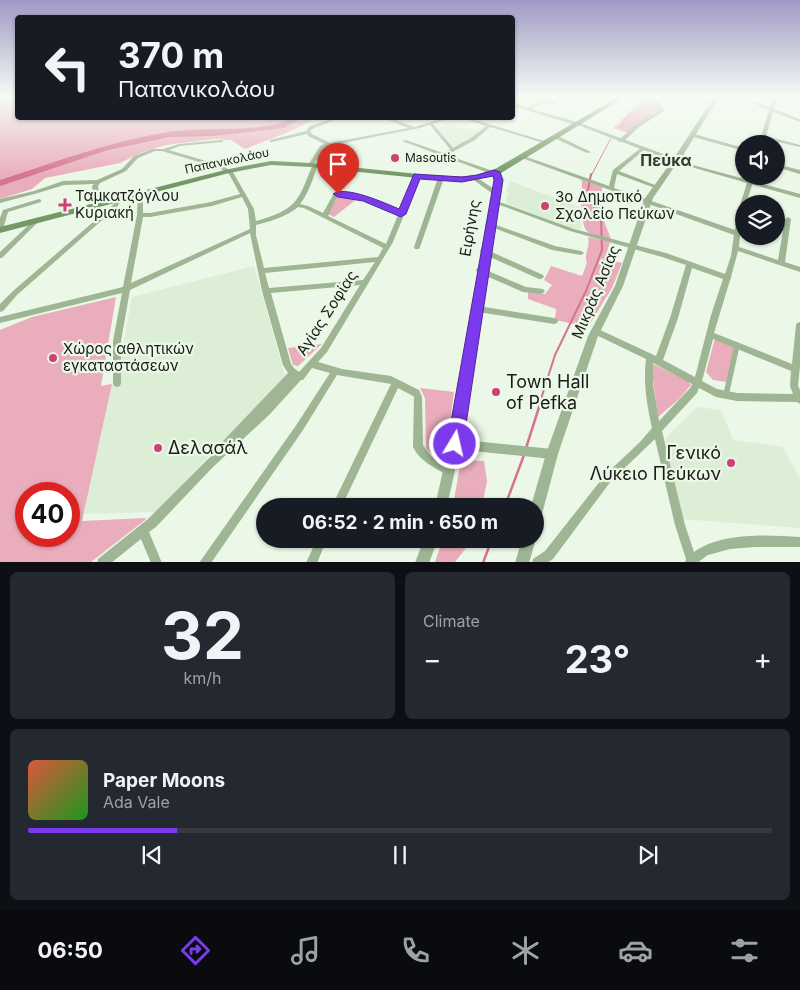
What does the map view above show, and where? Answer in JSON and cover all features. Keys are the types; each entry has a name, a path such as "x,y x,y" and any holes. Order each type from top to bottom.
{"main road":[{"name":"Παπανικολάου","path":"0,229 229,171 272,163 313,165 441,178 474,178 494,173 578,124"}],"street":[{"path":"272,141 308,132 311,128 324,123"},
{"path":"401,123 413,128"},
{"path":"483,123 546,142"},
{"path":"621,141 641,123"},
{"name":"Μικράς Ασίας","path":"540,498 552,454 595,331 615,295 648,202 699,123"},
{"path":"0,320 126,289 253,227 283,216 302,200 313,165 322,148 329,144 431,124 452,149"},
{"path":"578,124 676,161 735,175"},
{"path":"443,154 473,140 489,125"},
{"path":"308,132 311,136 329,144"},
{"path":"692,135 735,147"},
{"path":"556,137 589,152"},
{"path":"164,150 178,145 221,140"},
{"path":"404,141 494,173"},
{"path":"785,142 800,146"},
{"path":"611,189 614,171 643,149"},
{"path":"0,200 71,181 98,182 124,170 138,156 154,150 164,150 229,171 251,209 266,291 287,365 296,375"},
{"path":"522,157 735,233"},
{"path":"612,162 620,166"},
{"path":"785,168 800,172"},
{"path":"614,171 657,187"},
{"name":"Ειρήνης","path":"443,498 490,225 494,173"},
{"name":"Αγίας Σοφίας","path":"102,562 143,531 208,465 244,434 296,375 312,364 326,346 387,247 417,176"},
{"path":"417,247 441,178"},
{"path":"474,178 493,198 572,230 633,246 728,278"},
{"path":"98,182 95,186 98,204"},
{"path":"768,185 800,196"},
{"path":"117,383 117,341 140,215 140,193"},
{"path":"140,215 150,215 205,205 244,195"},
{"path":"325,216 336,195 363,198 401,214"},
{"path":"0,309 118,204 120,198"},
{"path":"0,229 5,211 39,201"},
{"path":"298,205 325,216 387,247"},
{"path":"781,264 788,219"},
{"path":"0,256 37,220"},
{"path":"490,225 552,248 581,253"},
{"path":"537,562 549,555 608,478 690,396 697,384 737,245"},
{"path":"736,248 800,270"},
{"path":"485,252 541,277"},
{"path":"261,271 380,259"},
{"path":"690,264 674,318 654,359 649,385 679,529 690,562 706,550 718,547 769,542 800,542"},
{"path":"481,271 526,290 542,291"},
{"name":"Ειρήνης","path":"452,447 478,308 481,271"},
{"path":"266,291 365,282"},
{"path":"478,308 554,321"},
{"path":"595,331 654,359 713,392 726,395 800,399 795,388 795,369 800,325"},
{"path":"710,334 795,369"},
{"path":"726,395 737,345"},
{"path":"312,364 335,372 386,379 396,382 418,395 418,445 420,450 428,459 449,471"},
{"path":"204,562 300,427 335,372"},
{"path":"341,498 396,382"},
{"path":"452,447 552,454"},
{"path":"143,531 157,562"},
{"path":"311,562 318,548"},
{"path":"422,562 427,548"},
{"path":"524,562 526,548"}],"shaded area":[{"path":"0,123 307,123 245,149 231,140 215,139 166,145 142,152 120,163 45,178 32,189 0,199"},
{"path":"452,123 479,132 470,140 454,146 449,145 436,129"},
{"path":"619,123 641,123 628,133 614,128"},
{"path":"582,180 602,187 602,216 611,239 593,235 585,228 582,208"},
{"name":"3ο Δημοτικό Σχολείο Πεύκων","path":"510,181 582,208 581,231 507,204 506,199 509,194 506,192"},
{"path":"338,195 358,198 334,217 328,214"},
{"path":"588,237 610,242 605,258 622,263 612,288 588,327 555,320 556,309 528,299 528,292 545,294 552,285 544,280 551,266 582,276 587,263"},
{"name":"Δελασάλ","path":"254,266 285,376 156,512 84,514 112,384 120,383 120,362 132,297"},
{"path":"116,297 101,386 112,384 82,521 146,518 91,562 0,562 0,330 32,317"},
{"path":"715,338 735,347 727,382 713,380 706,372"},
{"path":"322,344 298,366 293,365 288,348"},
{"path":"653,364 688,381 691,385 679,399 658,417 651,365"},
{"path":"420,388 454,392 444,464 426,448 425,398"},
{"name":"Γενικό Λύκειο Πεύκων","path":"697,407 721,410 733,440 783,447 800,479 800,528 681,519 665,438"},
{"path":"461,460 484,461 487,481 484,498 454,498"},
{"path":"440,548 466,548 455,562 435,562"}],"waterway":[{"path":"0,183 106,148 170,134 213,133 288,123"},
{"path":"621,128 623,123"},
{"path":"591,176 611,138"},
{"path":"540,402 555,355 586,291 602,250 601,218 587,195 591,174"},
{"path":"526,448 541,401"},
{"path":"508,498 524,455"},
{"path":"483,562 489,548"}],"place":[{"name":"Masoutis","path":"395,158"},
{"name":"Ταμκατζόγλου Κυριακή","path":"65,205"},
{"name":"3ο Δημοτικό Σχολείο Πεύκων","path":"545,206"},
{"name":"Χώρος αθλητικών εγκαταστάσεων","path":"53,358"},
{"name":"Town Hall of Pefka","path":"496,392"},
{"name":"Δελασάλ","path":"158,448"},
{"name":"Γενικό Λύκειο Πεύκων","path":"731,463"}],"district":[{"name":"Πεύκα","path":"666,160"}],"route":[{"path":"338,194 365,198 401,214 417,176 469,179 494,173 498,176 499,180 455,444"}]}
